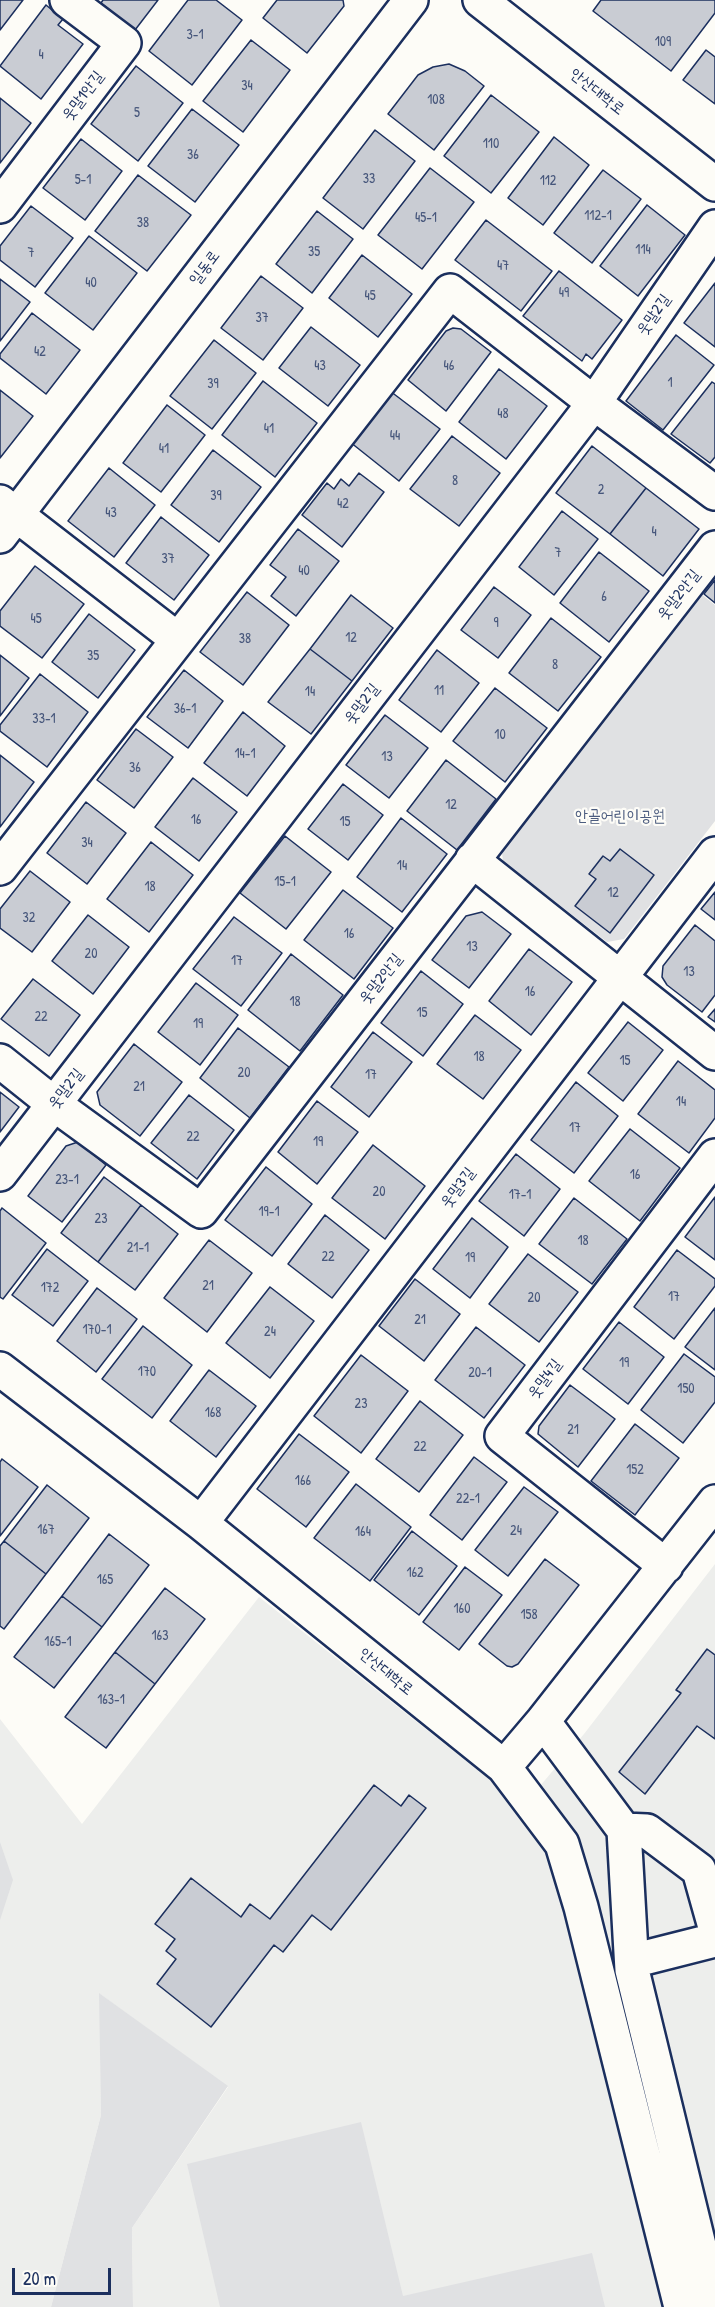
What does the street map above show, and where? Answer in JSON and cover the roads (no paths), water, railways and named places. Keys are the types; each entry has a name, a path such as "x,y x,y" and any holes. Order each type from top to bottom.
{"street":[{"name":"웃말1안길","path":"0,206 124,43 67,0"},
{"name":"일동로","path":"5,517 411,0"},
{"name":"안산대학로","path":"480,0 715,184"},
{"name":"웃말2길","path":"0,1174 594,403 715,227"},
{"path":"0,868 450,291 715,493"},
{"path":"5,517 177,639"},
{"name":"웃말2안길","path":"0,1061 54,1104 201,1211 715,548"},
{"name":"웃말3길","path":"201,1523 715,854"},
{"path":"472,860 715,1053"},
{"name":"웃말4길","path":"666,1566 502,1436 715,1155"},
{"name":"안산대학로","path":"0,1369 201,1523 504,1767 562,1844 581,1907 681,2307"},
{"path":"504,1767 543,1721 715,1502"},
{"path":"543,1721 624,1830 632,1970 714,2307"},
{"path":"624,1830 647,1831 699,1870 709,1884 715,1927"},
{"path":"632,1961 715,1940"}],"park label":[{"name":"안골어린이공원","path":"620,817"}]}
